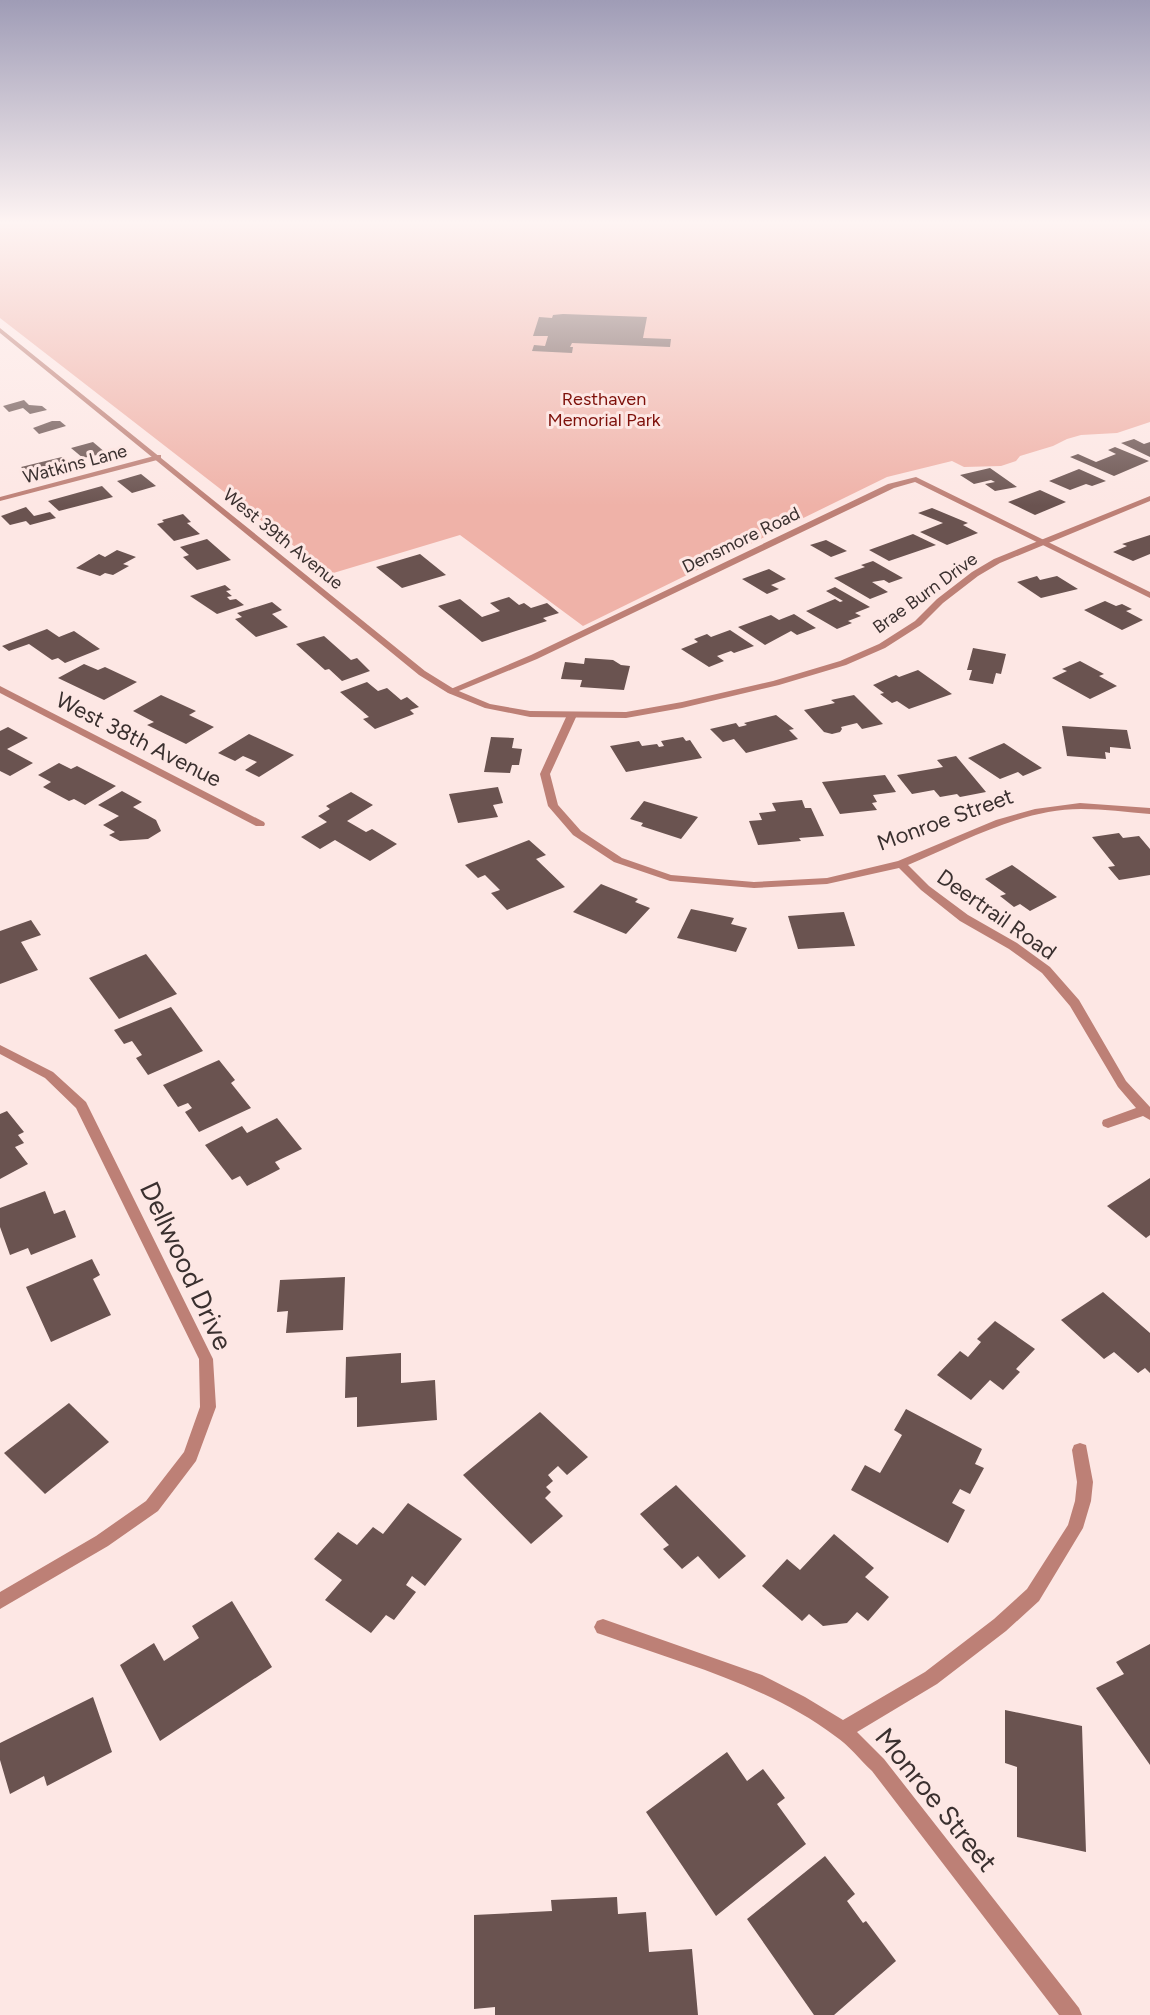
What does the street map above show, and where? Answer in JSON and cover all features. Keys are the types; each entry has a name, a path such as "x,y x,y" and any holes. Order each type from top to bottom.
{"street":[{"name":"West 39th Avenue","path":"0,330 422,673 451,691 488,706 530,714 572,715"},
{"name":"Watkins Lane","path":"0,499 158,457"},
{"name":"Densmore Road","path":"451,691 534,657 891,486 916,479 1043,542"},
{"name":"Brae Burn Drive","path":"572,715 626,715 682,705 776,683 843,663 882,646 918,623 939,601 997,561 1150,498"},
{"path":"1043,542 1150,595"},
{"name":"West 38th Avenue","path":"0,689 260,824"},
{"name":"Monroe Street","path":"572,715 545,774 553,806 577,833 618,860 670,878 754,885 827,881 901,864 1000,822 1035,812 1080,806 1150,810"},
{"name":"Deertrail Road","path":"901,864 925,888 964,918 1013,946 1046,970 1075,1003 1122,1084 1148,1112"},
{"name":"Dellwood Drive","path":"0,1049 49,1075 81,1105 206,1359 207,1407 190,1456 152,1506 102,1541 0,1601"},
{"path":"1108,1123 1148,1112"},
{"name":"Monroe Street","path":"1072,2015 879,1765 843,1730 931,1678 991,1632 1033,1595 1075,1528 1083,1501 1085,1482 1080,1450"},
{"path":"603,1627 756,1681 799,1703 843,1730"}],"green space":[{"name":"Resthaven Memorial Park","path":"0,318 1150,318 1150,422 1117,433 1081,435 1067,439 1053,446 1020,456 1016,461 1001,466 964,467 952,461 887,477 583,626 460,535 330,574"}],"building":[{"path":"539,318 647,318 643,338 671,339 670,347 572,343 570,347 573,347 572,353 532,351 534,345 545,346 548,336 533,336"},
{"path":"24,400 29,405 42,406 47,410 30,414 23,408 9,412 3,406"},
{"path":"52,421 60,421 66,426 39,434 33,428"},
{"path":"1134,439 1144,444 1150,442 1150,457 1121,443"},
{"path":"93,442 106,453 83,458 71,448"},
{"path":"1115,447 1149,461 1114,476 1070,457 1078,454 1096,462 1116,454 1108,450"},
{"path":"62,457 69,464 54,468 59,473 37,479 32,478 21,467"},
{"path":"990,468 1017,487 995,491 985,484 995,482 991,480 974,484 960,475"},
{"path":"1079,469 1106,481 1092,486 1086,484 1070,490 1049,481"},
{"path":"141,474 156,486 132,493 117,481"},
{"path":"102,486 113,497 59,511 48,501"},
{"path":"1040,490 1066,502 1035,515 1008,502"},
{"path":"26,507 34,516 50,512 56,518 30,525 26,521 10,525 1,516"},
{"path":"932,508 968,523 963,525 978,533 947,545 920,532 943,523 918,513"},
{"path":"183,514 191,522 187,523 200,534 174,541 157,524 164,522 162,520"},
{"path":"913,534 936,545 889,561 869,550"},
{"path":"1150,535 1150,554 1133,561 1113,552 1127,546 1122,544"},
{"path":"207,539 231,560 197,570 183,557 189,555 180,547"},
{"path":"826,540 847,551 831,557 810,545"},
{"path":"117,550 136,557 123,564 129,566 113,575 105,573 100,576 76,568 99,554 105,557"},
{"path":"420,554 446,575 402,588 376,567"},
{"path":"873,561 903,578 889,583 884,580 872,582 888,592 870,599 834,578 865,567 861,565"},
{"path":"769,569 786,579 771,585 779,589 767,594 742,579"},
{"path":"1037,576 1040,580 1057,576 1078,589 1041,598 1017,582"},
{"path":"225,585 231,590 226,591 232,596 227,597 230,600 236,599 244,605 217,614 190,596"},
{"path":"835,587 870,607 855,613 861,616 848,621 852,623 837,629 806,611 835,599 843,601 826,591"},
{"path":"509,597 519,605 524,603 531,608 547,603 559,613 543,618 547,621 482,642 438,606 460,599 482,617 500,611 490,603"},
{"path":"1105,601 1116,606 1122,604 1132,609 1126,611 1143,620 1122,630 1084,610"},
{"path":"272,602 282,610 272,614 288,627 256,637 235,619 242,617 237,613"},
{"path":"794,614 816,628 797,635 791,631 765,645 738,627 771,615 779,620"},
{"path":"47,629 59,637 74,631 100,649 65,663 58,658 52,660 29,644 9,651 2,646"},
{"path":"730,630 754,646 717,656 724,661 709,667 681,649 698,642 694,639 707,634 711,637"},
{"path":"324,636 351,660 357,658 370,671 342,681 329,669 325,670 296,644"},
{"path":"973,648 1006,654 1001,674 996,673 993,684 969,680 972,670 967,670"},
{"path":"585,658 613,660 621,665 630,666 624,690 580,687 582,680 561,679 565,662 584,664"},
{"path":"1080,661 1104,674 1099,676 1117,686 1090,699 1052,678 1067,671 1062,669"},
{"path":"84,664 98,670 105,667 137,682 104,700 58,678"},
{"path":"918,670 952,694 909,709 897,701 892,703 873,685 896,675 899,677"},
{"path":"367,682 378,691 387,688 401,700 407,697 419,707 410,710 414,714 375,729 363,719 369,717 340,692"},
{"path":"161,695 196,711 189,715 214,727 186,744 147,725 154,722 133,711"},
{"path":"854,695 883,724 862,729 857,723 841,727 840,732 832,734 824,732 804,710 835,703 831,700"},
{"path":"776,715 794,729 789,730 798,739 746,753 734,739 723,742 710,729 736,723 739,727 747,725 744,723"},
{"path":"1062,726 1127,730 1131,749 1110,747 1110,753 1105,752 1106,759 1067,756"},
{"path":"8,727 28,738 7,749 33,763 10,776 0,771 0,731"},
{"path":"249,734 294,755 259,777 245,770 257,762 243,756 235,761 218,753"},
{"path":"491,737 514,738 512,748 522,749 519,765 512,765 510,773 484,772"},
{"path":"683,737 686,741 690,740 702,758 626,772 610,746 639,741 642,746 657,744 659,747 664,746 661,741"},
{"path":"1004,743 1042,768 1023,776 1018,772 1000,779 968,758"},
{"path":"956,756 986,792 960,797 957,794 940,797 934,790 912,794 897,775 943,767 937,760"},
{"path":"59,763 71,769 77,766 116,786 85,805 74,799 69,801 43,787 51,782 38,775"},
{"path":"885,775 896,792 873,795 877,802 872,803 877,810 840,814 822,782"},
{"path":"498,787 503,803 493,805 498,817 458,823 449,794"},
{"path":"122,791 142,802 133,807 156,820 161,831 148,839 120,841 109,835 115,832 103,825 119,816 98,805"},
{"path":"351,792 373,805 347,821 366,832 372,829 397,844 370,861 335,840 320,849 301,837 327,822 318,816 330,809 326,806"},
{"path":"802,800 805,808 811,808 824,836 799,838 801,841 758,845 749,821 762,820 759,813 776,811 772,803"},
{"path":"644,801 698,817 681,839 641,826 643,823 630,819"},
{"path":"1119,833 1123,838 1139,836 1150,849 1150,875 1119,880 1108,867 1115,866 1092,837"},
{"path":"529,840 546,855 536,859 565,887 507,910 491,893 500,890 485,875 478,878 465,865"},
{"path":"1012,865 1057,897 1030,911 1020,904 1014,907 1000,896 1006,894 985,879"},
{"path":"601,884 638,899 635,902 650,908 626,934 573,912"},
{"path":"691,909 734,918 731,924 747,928 736,952 677,938"},
{"path":"844,912 855,946 798,949 788,916"},
{"path":"31,920 41,935 21,942 38,970 0,984 0,931"},
{"path":"146,954 177,994 119,1019 89,978"},
{"path":"171,1007 203,1051 148,1075 136,1058 142,1055 132,1041 124,1044 114,1030"},
{"path":"219,1060 235,1080 231,1083 251,1108 199,1132 185,1112 192,1108 188,1103 178,1107 163,1085"},
{"path":"7,1111 24,1132 18,1135 24,1143 15,1147 28,1164 0,1179 0,1114"},
{"path":"277,1118 302,1149 275,1162 280,1169 247,1186 240,1176 232,1180 205,1145 242,1126 247,1133"},
{"path":"1150,1178 1150,1235 1146,1238 1107,1206"},
{"path":"45,1191 54,1214 65,1210 76,1237 31,1255 28,1248 10,1255 0,1227 0,1208"},
{"path":"92,1259 100,1275 93,1279 111,1315 51,1342 26,1287"},
{"path":"345,1277 343,1330 286,1333 288,1311 277,1312 280,1280"},
{"path":"1103,1292 1150,1333 1150,1373 1145,1368 1138,1373 1114,1352 1104,1359 1061,1320"},
{"path":"995,1321 1035,1349 1016,1369 1020,1372 1003,1390 990,1380 971,1400 937,1375 960,1351 968,1357 981,1342 977,1339"},
{"path":"401,1353 401,1383 435,1380 437,1420 357,1427 357,1397 345,1398 346,1357"},
{"path":"69,1403 109,1442 45,1494 4,1453"},
{"path":"906,1409 982,1449 975,1464 984,1468 970,1494 960,1489 952,1503 965,1510 948,1543 851,1490 865,1465 880,1473 902,1435 894,1430"},
{"path":"540,1412 588,1457 567,1475 558,1466 548,1475 553,1481 546,1487 551,1492 545,1498 563,1516 531,1544 463,1475"},
{"path":"676,1485 746,1556 719,1579 698,1556 682,1569 663,1549 669,1545 640,1514"},
{"path":"408,1503 462,1539 425,1586 412,1576 406,1585 416,1592 394,1620 386,1615 371,1633 325,1600 342,1580 314,1559 338,1532 357,1545 373,1527 383,1534"},
{"path":"834,1534 874,1568 865,1577 889,1597 868,1621 857,1612 847,1623 823,1626 809,1614 802,1621 762,1586 787,1559 800,1570"},
{"path":"232,1601 272,1667 160,1741 120,1665 154,1643 164,1661 199,1638 192,1626"},
{"path":"1150,1644 1150,1765 1096,1688 1124,1674 1116,1662"},
{"path":"93,1697 112,1752 47,1786 44,1776 10,1794 0,1760 0,1743"},
{"path":"1005,1710 1082,1726 1086,1852 1017,1837 1017,1767 1005,1763"},
{"path":"727,1752 747,1781 763,1769 785,1798 777,1804 806,1844 716,1916 646,1812"},
{"path":"825,1856 855,1894 847,1901 863,1923 866,1921 896,1961 834,2015 814,2015 747,1919"},
{"path":"617,1897 618,1914 646,1912 649,1952 692,1949 698,2015 495,2015 495,2007 474,2009 474,1915 552,1911 551,1900"}]}
